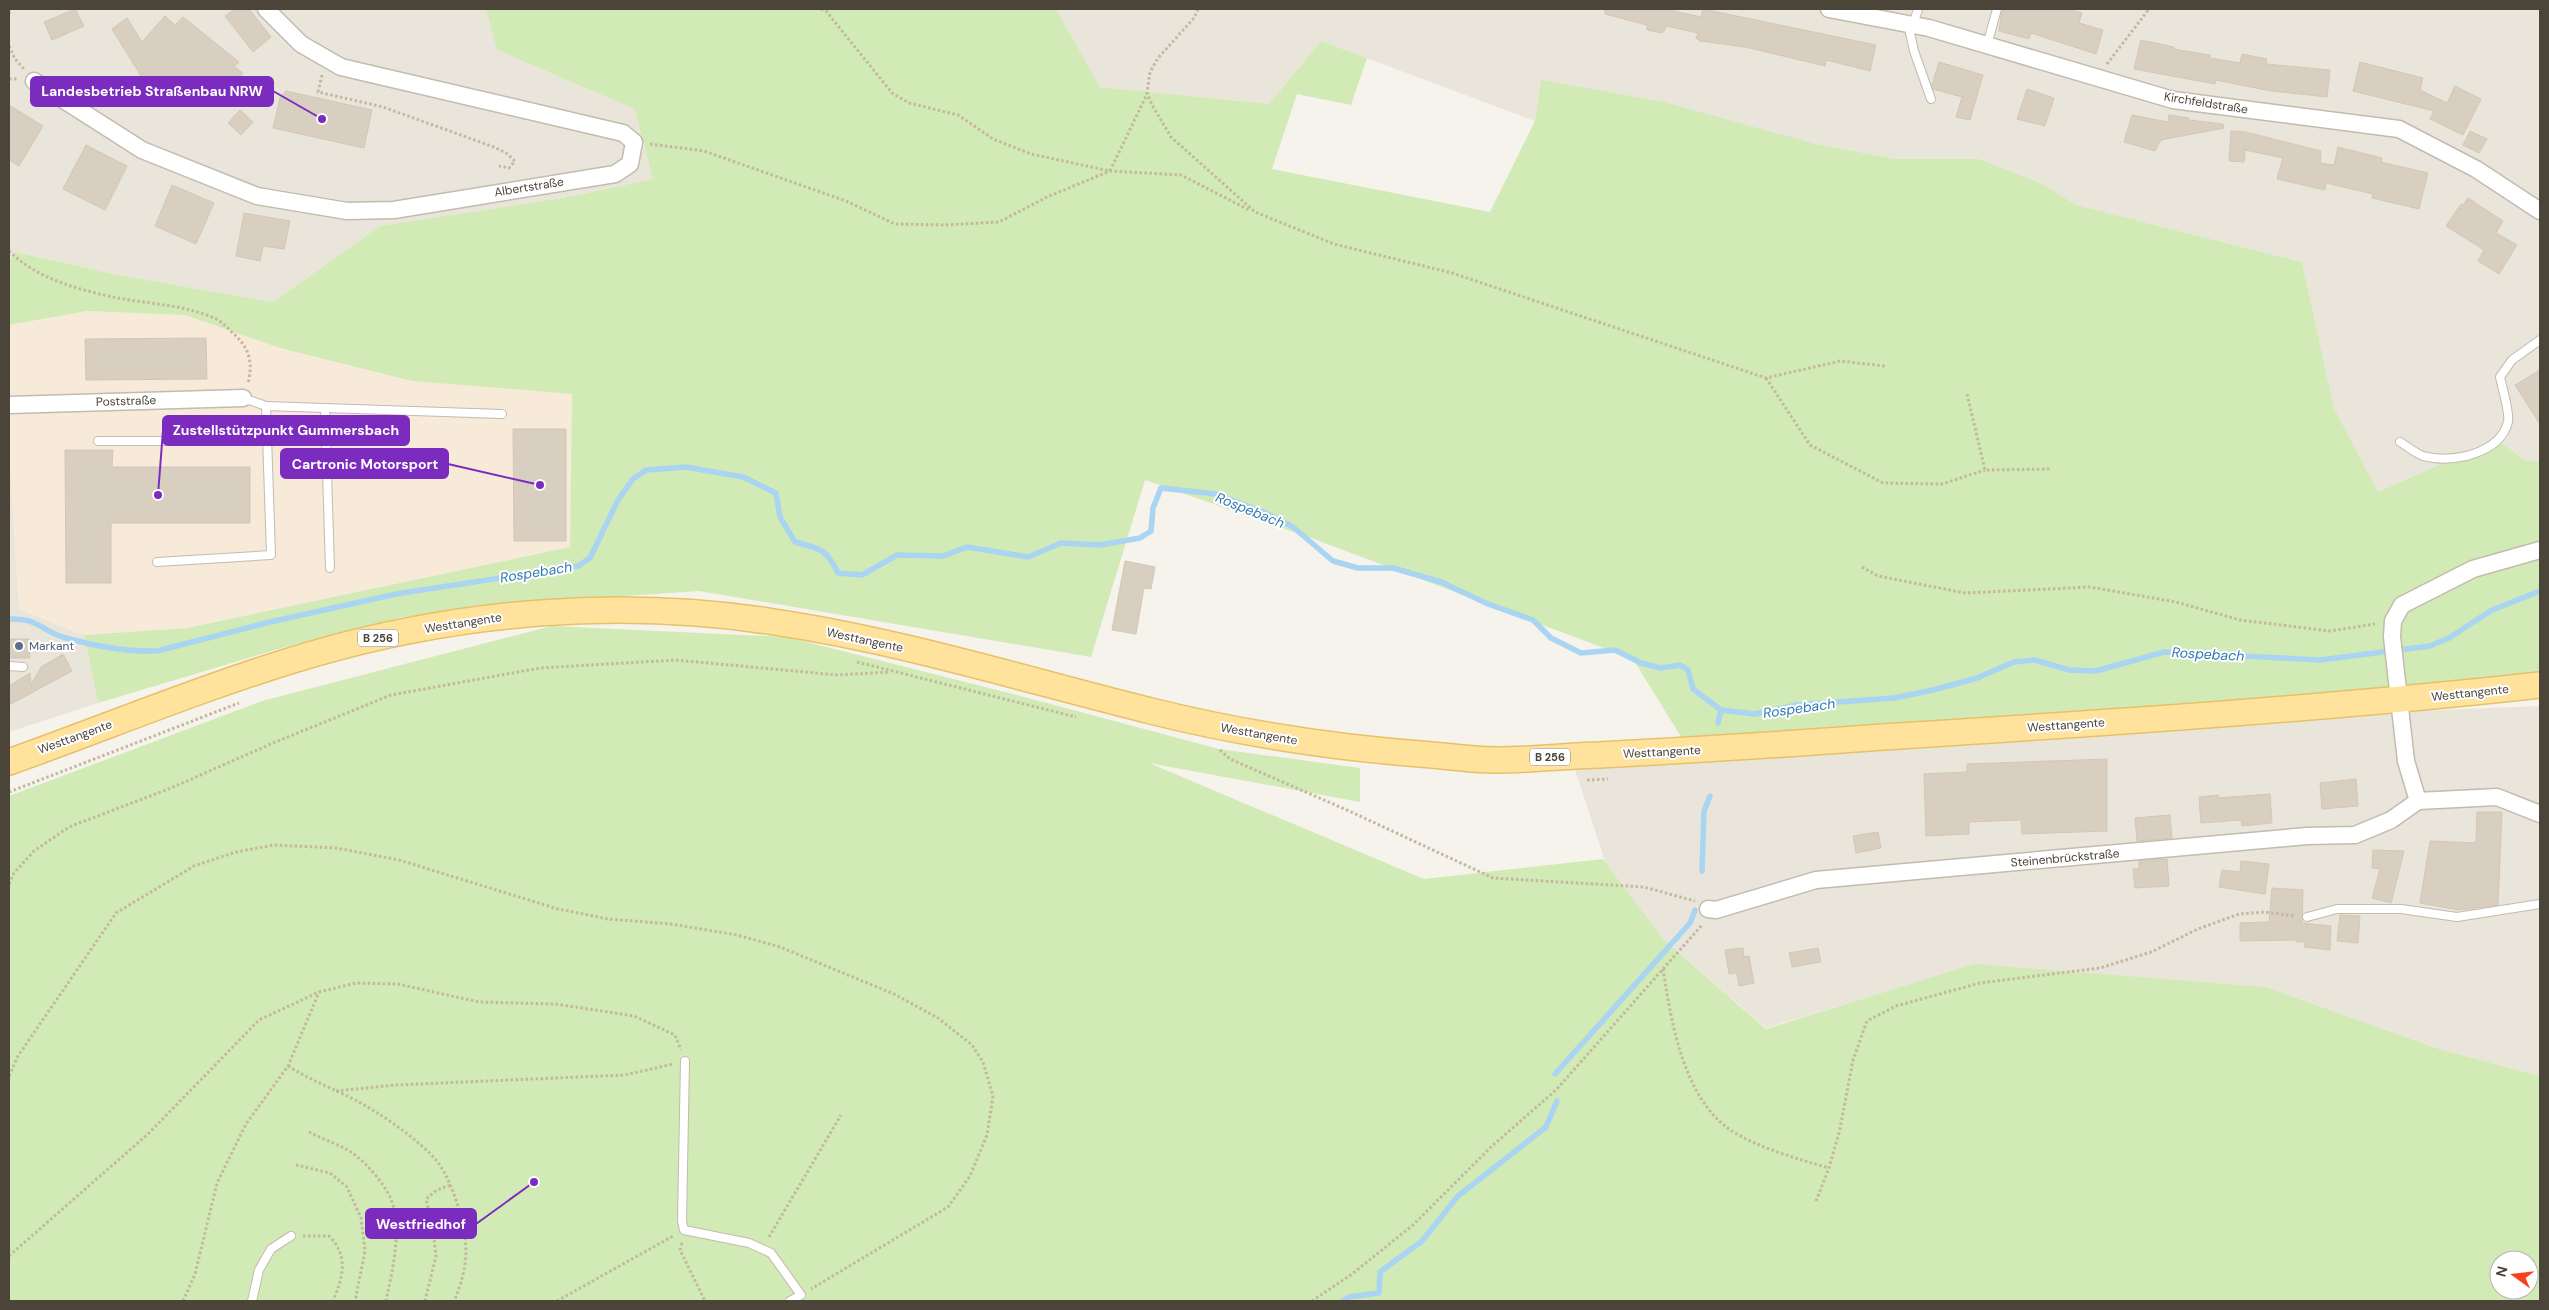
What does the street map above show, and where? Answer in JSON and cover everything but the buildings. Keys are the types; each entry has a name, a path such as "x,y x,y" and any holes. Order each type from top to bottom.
{"main road":[{"name":"Westtangente","path":"9,762 190,695 314,654 435,627 509,616 573,611 686,613 773,621 929,655 1223,728 1365,750 1496,760 1681,751 2399,700 2540,685"}],"street":[{"path":"266,9 284,30 301,44 326,59 362,74 615,131 634,142"},
{"name":"Kirchfeldstraße","path":"1829,9 1910,24 2173,100 2399,129 2476,169 2540,211"},
{"name":"Albertstraße","path":"34,81 142,150 257,196 347,211 394,210 615,174 630,164 634,142"},
{"name":"Poststraße","path":"9,404 243,398"},
{"path":"2540,550 2473,569 2402,605 2392,629 2394,668 2406,761 2418,801 2497,797 2540,814"},
{"name":"Steinenbrückstraße","path":"1712,909 1816,880 2307,836 2355,835 2391,820 2418,801"}],"lane":[{"path":"1918,9 1910,24 1914,51 1931,99"},
{"path":"1987,45 1997,9"},
{"path":"2400,442 2423,456 2448,458 2467,456 2500,438 2508,421 2500,377 2512,360 2540,340"},
{"path":"243,398 266,406 502,414"},
{"path":"157,562 271,555 266,406"},
{"path":"324,408 330,568"},
{"path":"98,441 268,441"},
{"path":"9,666 22,667"},
{"path":"2307,917 2337,910 2401,910 2457,917 2540,904"},
{"path":"685,1061 682,1221 684,1230 749,1243 771,1253 801,1295 790,1301"},
{"path":"252,1301 259,1270 271,1249 290,1236"}],"path":[{"path":"9,14 10,9"},
{"path":"821,9 826,11 892,93 909,103 958,115 993,139 1031,154 1110,171 1181,175 1255,212 1334,244 1452,273 1766,378 1840,361 1885,366"},
{"path":"634,142 704,151 846,201 895,224 945,225 999,222 1047,197 1110,171 1147,93 1150,72 1158,58 1194,18 1198,9"},
{"path":"2097,77 2149,9"},
{"path":"9,46 15,59 34,81"},
{"path":"326,59 318,92 383,107 494,147 506,152 515,161 509,168 499,166"},
{"path":"1147,93 1152,105 1172,137 1255,212"},
{"path":"9,251 23,265 70,285 114,297 174,306 216,319 243,343 252,367 243,398"},
{"path":"1766,378 1810,445 1883,483 1942,484 1985,470 2052,469"},
{"path":"1967,394 1985,470"},
{"path":"1862,567 1878,576 1965,593 2090,586 2176,602 2240,620 2330,631 2392,629"},
{"path":"9,884 14,873 34,851 69,827 171,788 273,743 391,695 540,668 676,660 837,675 895,671 929,655"},
{"path":"1223,728 1219,749 1230,759 1347,810 1493,878 1644,887 1692,899 1712,909 1663,969 1556,1090 1492,1146 1413,1225 1352,1274 1312,1301"},
{"path":"9,1076 18,1056 116,913 194,866 236,852 274,845 336,848 399,860 558,909 608,919 671,924 737,935 780,947 894,994 938,1018 972,1045 983,1062 993,1096 987,1136 970,1176 948,1207 801,1295"},
{"path":"1816,1201 1829,1168 1840,1128 1853,1060 1867,1021 1896,1006 1980,983 2100,968 2151,952 2198,929 2238,914 2265,912 2307,917"},
{"path":"1663,969 1672,1028 1690,1074 1707,1108 1730,1129 1778,1152 1829,1168"},
{"path":"9,1256 148,1134 259,1020 319,992 356,983 398,984 479,1002 555,1004 634,1016 675,1035 685,1061 625,1076 395,1085 336,1091"},
{"path":"183,1301 195,1274 218,1184 246,1124 288,1066 319,992"},
{"path":"288,1066 358,1101 405,1133 436,1160 450,1185 464,1228 466,1262 464,1277 454,1301"},
{"path":"762,1249 841,1115"},
{"path":"309,1132 350,1152 369,1168 380,1182 394,1208 395,1253 386,1301"},
{"path":"296,1165 330,1172 347,1187 361,1218 366,1251 355,1301"},
{"path":"425,1301 436,1256 434,1230 426,1199 437,1190 450,1185"},
{"path":"557,1301 684,1230"},
{"path":"684,1230 680,1250 706,1301"},
{"path":"290,1236 324,1235 329,1236 337,1244 344,1262 340,1282 333,1301"}],"shaded area":[{"path":"9,9 486,9 497,50 636,109 653,179 568,197 380,226 273,302 118,275 17,252 9,262"},
{"path":"1056,9 2540,9 2540,462 2524,460 2497,439 2378,492 2334,408 2302,262 2076,205 2041,183 1979,159 1895,159 1812,143 1541,81 1535,121 1321,41 1269,104 1099,87"},
{"path":"87,311 185,315 280,348 412,381 572,394 570,547 187,628 84,635 19,609 9,448 9,325"},
{"path":"9,448 19,609 84,635 98,703 9,732"},
{"path":"2540,706 2540,1076 2439,1049 2266,987 1974,965 1766,1028 1664,940 1605,861 1574,767 2289,716"}],"green space":[{"path":"486,9 1056,9 1100,87 1269,104 1321,41 1367,58 1351,105 1297,94 1272,169 1490,212 1535,121 1541,80 1664,102 1812,143 1895,159 1979,159 2041,183 2076,205 2302,262 2334,408 2378,492 2497,439 2524,460 2540,462 2540,672 2399,692 1683,740 1633,659 1314,539 1145,480 1091,657 699,591 524,603 403,617 285,647 98,703 84,635 187,628 570,547 572,394 412,381 280,348 185,315 87,311 9,325 9,262 16,252 118,275 273,302 380,226 568,197 653,179 635,109 497,50"},
{"path":"552,626 787,637 1013,694 1219,749 1360,768 1360,802 1149,763 1424,879 1603,859 1664,940 1766,1029 1974,964 2266,987 2439,1049 2540,1076 2540,1301 9,1301 9,796 262,701"}],"waterway":[{"name":"Rospebach","path":"9,619 19,619 34,623 58,635 88,644 111,648 157,651 270,622 396,594 578,566 590,558 618,500 633,479 646,470 686,467 743,477 776,493 780,517 795,542 811,546 826,554 838,573 862,575 897,555 943,556 967,547 1028,557 1061,543 1100,545 1140,538 1151,531 1153,508 1161,488 1216,494 1268,514 1293,527 1333,561 1358,568 1393,568 1441,582 1488,604 1533,620 1551,638 1581,653 1615,650 1641,663 1660,668 1680,665 1688,670 1693,689 1721,710 1755,714 1796,705 1894,698 1977,678 2014,662 2035,660 2069,670 2096,671 2164,652 2320,660 2430,646 2449,638 2492,610 2540,591"},
{"path":"1718,723 1721,710"},
{"path":"1702,871 1704,811 1710,796"},
{"path":"1555,1074 1690,923 1695,910"},
{"path":"1343,1301 1349,1297 1379,1293 1380,1272 1422,1241 1458,1196 1546,1127 1557,1101"}],"place":[{"name":"Landesbetrieb Straßenbau NRW","path":"322,119"},
{"name":"Cartronic Motorsport","path":"540,485"},
{"name":"Zustellstützpunkt Gummersbach","path":"158,495"},
{"name":"Markant","path":"19,646"},
{"name":"Westfriedhof","path":"534,1182"}]}
